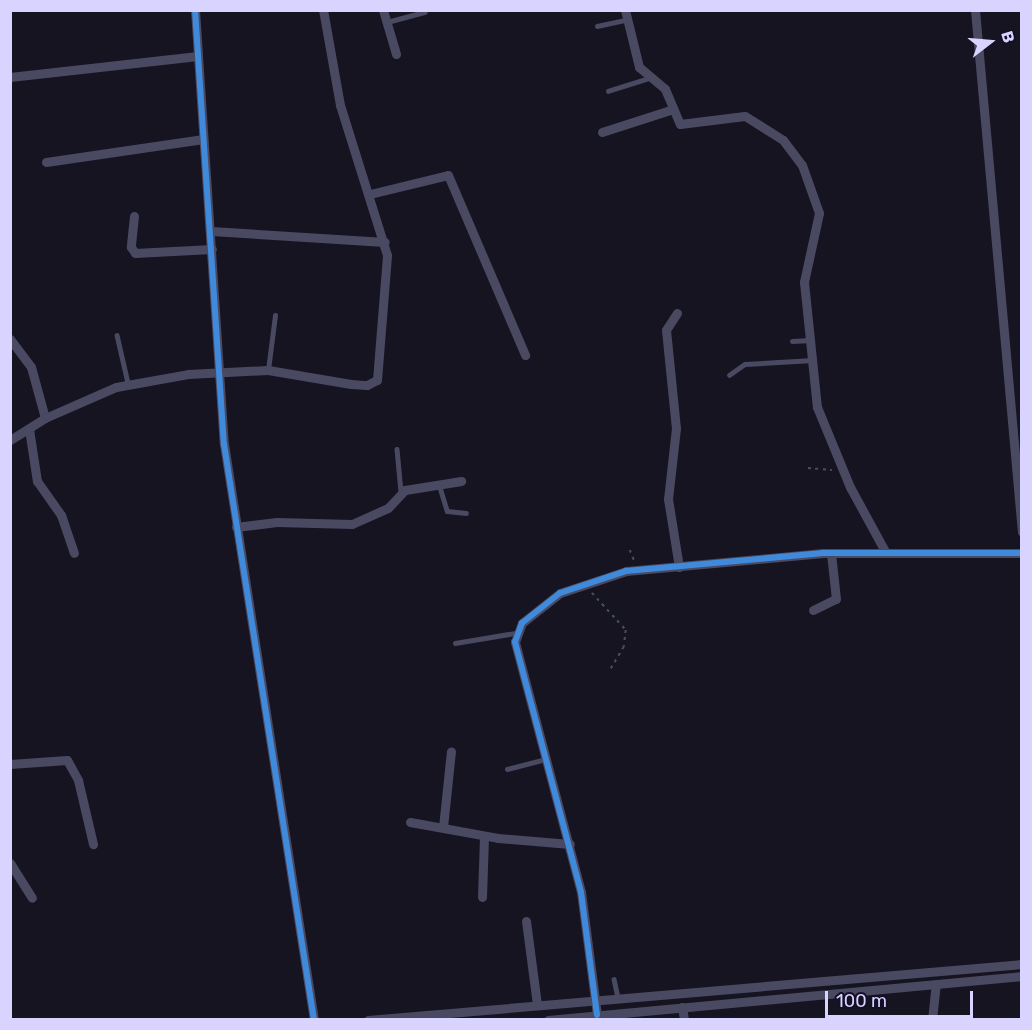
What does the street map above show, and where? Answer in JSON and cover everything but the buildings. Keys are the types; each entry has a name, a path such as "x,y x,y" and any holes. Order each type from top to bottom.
{"street":[{"path":"195,10 224,444 314,1020"},
{"path":"10,440 45,418 128,383 268,370 351,384 367,385 377,380 388,267 385,242 340,105 323,10"},
{"path":"382,10 396,54"},
{"path":"975,10 1022,532"},
{"path":"626,15 635,56 649,78 665,89 683,125 728,116 758,121 797,157 819,213 804,282 817,407 842,468 886,553"},
{"path":"10,77 198,56"},
{"path":"602,132 673,109"},
{"path":"46,162 203,139"},
{"path":"370,194 448,175 525,355"},
{"path":"134,216 134,252 212,249"},
{"path":"211,231 385,242"},
{"path":"677,313 666,330 676,428 668,499 679,567"},
{"path":"10,339 31,367 45,418"},
{"path":"28,429 37,481 61,515 74,553"},
{"path":"237,527 277,522 352,524 388,508 401,492 461,481"},
{"path":"813,610 836,599 831,553"},
{"path":"596,1008 570,844 515,633 552,597 587,588 617,573 831,553 1022,553"},
{"path":"443,827 451,751"},
{"path":"10,764 67,760 78,780 93,844"},
{"path":"410,822 484,836 570,844"},
{"path":"482,897 484,836"},
{"path":"10,863 32,898"},
{"path":"526,921 537,1005"},
{"path":"548,1020 596,1008 618,998 1022,964"},
{"path":"368,1020 537,1005 596,1008 682,1007 1022,976"},
{"path":"932,1020 936,984"},
{"path":"682,1007 684,1020"}],"lane":[{"path":"385,22 425,12"},
{"path":"597,26 626,15"},
{"path":"608,91 649,78"},
{"path":"268,370 275,315"},
{"path":"117,335 128,383"},
{"path":"792,341 811,340"},
{"path":"729,375 746,364 813,360"},
{"path":"397,449 401,492"},
{"path":"439,484 447,511 466,513"},
{"path":"455,643 515,633"},
{"path":"507,769 546,759"},
{"path":"614,978 618,998"}],"path":[{"path":"808,468 842,468"},
{"path":"587,588 627,630 624,647 611,669"}],"cycle path":[{"path":"195,10 224,444 314,1020"},
{"path":"597,1015 581,892 515,642 522,623 560,593 626,571 823,553 1022,553"}]}
